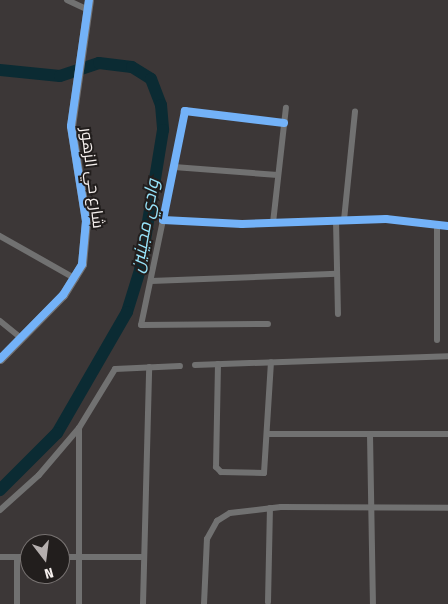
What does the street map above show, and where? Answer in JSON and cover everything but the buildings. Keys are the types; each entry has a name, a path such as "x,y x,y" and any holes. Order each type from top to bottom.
{"street":[{"path":"67,0 88,10"},
{"name":"شارع حي الزهور","path":"0,359 76,279 85,250 86,221 71,126 89,0"},
{"path":"273,223 286,108"},
{"path":"268,324 144,327 140,314 151,280 185,111 284,123"},
{"path":"344,220 355,112"},
{"path":"174,167 278,175"},
{"path":"163,220 273,223 344,220 448,226"},
{"path":"336,220 338,314"},
{"path":"436,225 437,340"},
{"path":"0,236 76,279"},
{"path":"151,280 337,274"},
{"path":"0,321 21,338"},
{"path":"195,365 448,356"},
{"path":"218,364 218,470 266,471 270,434 271,362"},
{"path":"0,510 39,475 79,428 110,374 122,367 180,366"},
{"path":"143,604 149,367"},
{"path":"79,428 79,604"},
{"path":"270,434 448,434"},
{"path":"370,435 373,604"},
{"path":"204,604 207,545 217,521 243,510 270,508 448,508"},
{"path":"268,602 270,508"},
{"path":"70,556 144,557"},
{"path":"0,557 17,557 17,604"}],"waterway":[{"name":"وادي مجينين","path":"0,70 60,76 99,63 132,67 151,79 161,105 163,130 140,270 127,312 57,433 0,490"}],"cycle path":[{"path":"0,359 63,295 82,264 86,221 71,126 89,0"},
{"path":"284,123 185,111 163,220 242,224 386,219 448,226"}]}
